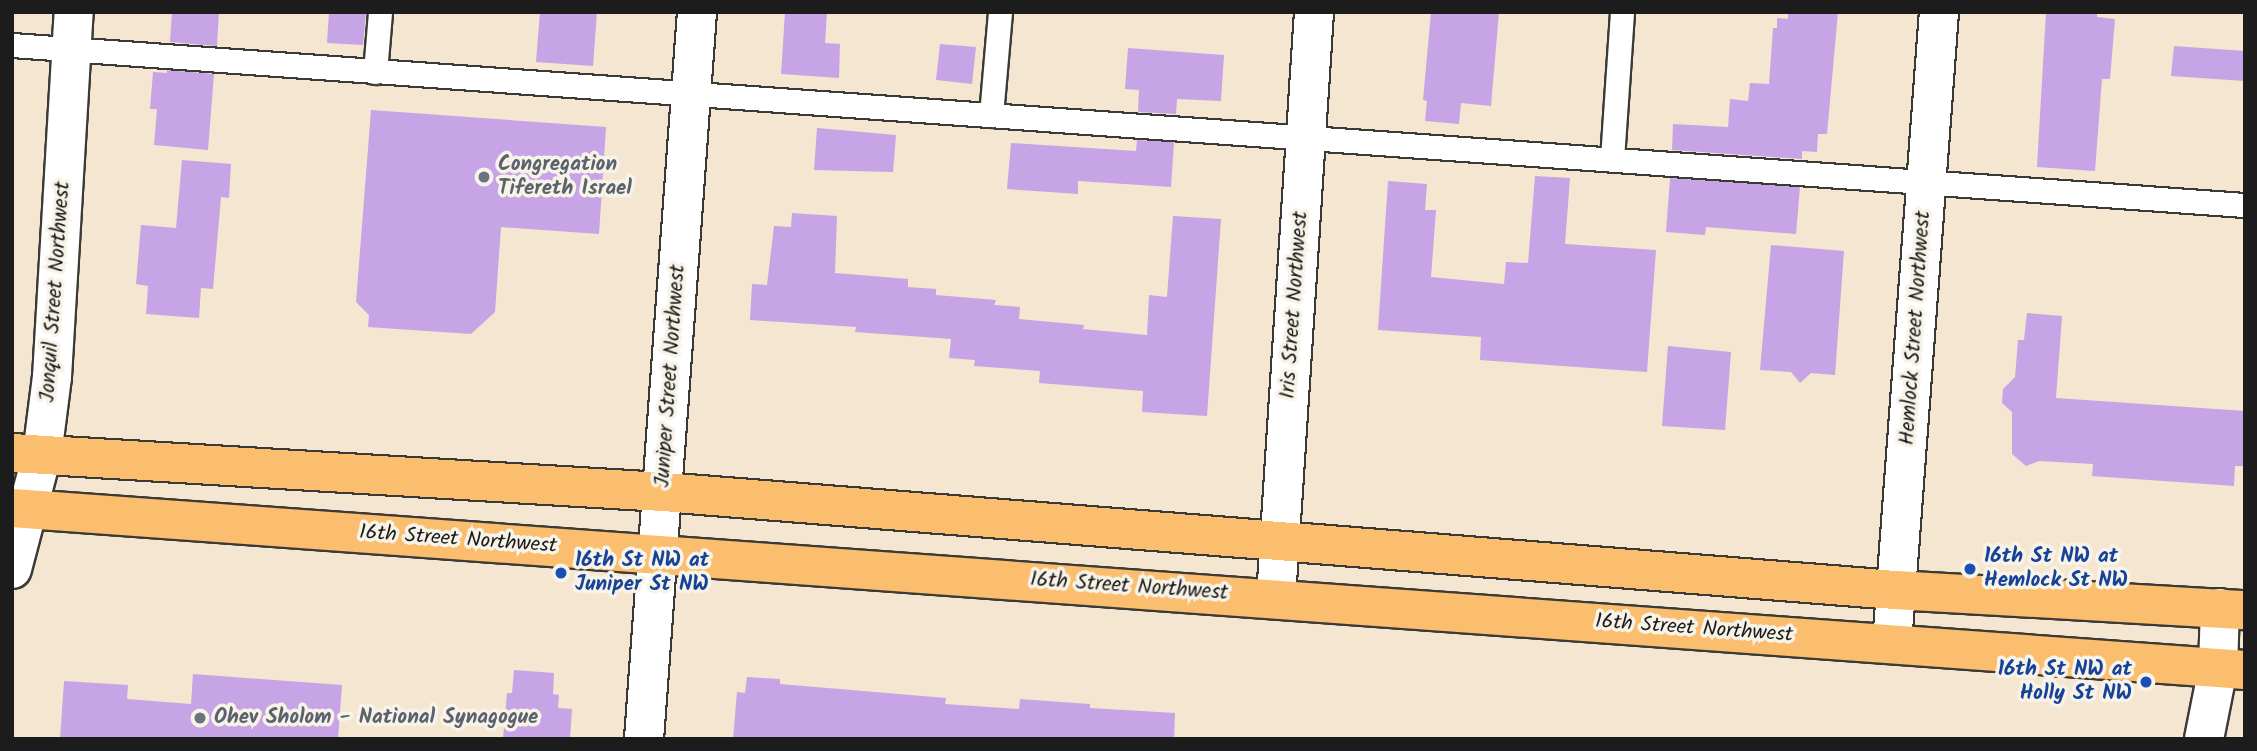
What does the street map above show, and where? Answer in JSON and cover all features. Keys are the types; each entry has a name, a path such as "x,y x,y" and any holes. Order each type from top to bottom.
{"main road":[{"path":"27,454 663,492 1895,590 2232,609"},
{"name":"16th Street Northwest","path":"20,508 2232,669"}],"street":[{"name":"Jonquil Street Northwest","path":"12,569 27,454 52,377 74,12"},
{"name":"Juniper Street Northwest","path":"644,739 697,12"},
{"name":"Iris Street Northwest","path":"1276,598 1314,12"},
{"name":"Hemlock Street Northwest","path":"1892,644 1940,12"},
{"path":"2204,739 2232,669 2232,609"}],"lane":[{"path":"375,72 380,12"},
{"path":"991,115 1000,12"},
{"path":"1612,159 1622,12"},
{"path":"12,45 2245,205"}],"building":[{"path":"172,12 219,12 217,46 170,42"},
{"path":"329,12 366,12 363,45 327,43"},
{"path":"540,12 597,12 593,66 536,62"},
{"path":"785,12 827,12 825,43 840,44 839,78 781,74"},
{"path":"1431,12 1499,12 1491,106 1461,103 1459,124 1425,121 1427,101 1423,100"},
{"path":"1788,12 1838,12 1827,134 1818,134 1817,152 1802,151 1802,159 1672,150 1673,124 1728,127 1730,99 1748,101 1750,83 1769,84 1773,28 1777,28 1777,18 1788,19"},
{"path":"2046,12 2097,12 2097,17 2115,19 2110,79 2102,79 2095,171 2037,167"},
{"path":"940,44 976,47 972,84 936,80"},
{"path":"2174,46 2245,51 2245,81 2171,76"},
{"path":"1128,48 1224,55 1221,101 1177,99 1176,114 1138,112 1139,90 1125,89"},
{"path":"167,70 214,74 208,150 154,145 157,109 150,109 153,72 167,73"},
{"name":"Congregation Tifereth Israel","path":"371,110 606,127 599,234 501,227 495,312 471,334 368,327 369,315 356,302"},
{"path":"817,128 896,135 893,172 814,170"},
{"path":"1137,140 1174,142 1171,187 1078,181 1078,194 1007,189 1011,143 1136,151"},
{"path":"182,160 231,164 229,198 221,197 213,289 201,288 199,318 146,314 148,286 136,284 141,225 176,228"},
{"path":"1535,176 1570,178 1565,244 1656,250 1647,372 1480,360 1481,337 1378,330 1388,181 1427,184 1425,210 1436,210 1431,277 1504,284 1506,262 1528,263"},
{"path":"1670,178 1800,187 1796,234 1706,227 1705,235 1666,232"},
{"path":"792,213 837,216 835,273 908,279 908,287 936,289 936,295 996,300 994,305 1020,307 1019,319 1084,325 1083,329 1147,335 1149,295 1167,297 1173,216 1221,219 1207,416 1142,412 1143,391 1039,383 1040,371 974,366 975,360 949,358 951,339 855,332 856,327 750,320 752,284 767,285 774,226 791,227"},
{"path":"1771,245 1844,251 1835,375 1811,373 1800,383 1791,372 1760,370"},
{"path":"2027,313 2062,316 2056,398 2245,411 2245,466 2235,466 2234,486 2092,476 2093,464 2039,461 2026,466 2012,454 2012,412 2002,403 2003,389 2015,377 2018,340 2024,340"},
{"path":"1668,346 1731,352 1725,430 1662,426"},
{"path":"514,670 554,673 553,694 559,695 558,708 572,709 570,739 503,739 507,693 512,693"},
{"name":"Ohev Sholom - National Synagogue","path":"193,674 342,685 338,739 60,739 64,681 128,685 127,699 191,704"},
{"path":"747,677 780,679 780,684 946,698 945,704 1019,709 1020,699 1090,704 1090,708 1175,713 1174,739 733,739 737,692 745,693"}],"place":[{"name":"Congregation Tifereth Israel","path":"484,177"},
{"name":"16th St NW at Hemlock St NW","path":"1970,569"},
{"name":"16th St NW at Juniper St NW","path":"561,573"},
{"name":"16th St NW at Holly St NW","path":"2146,682"},
{"name":"Ohev Sholom - National Synagogue","path":"200,718"}]}
